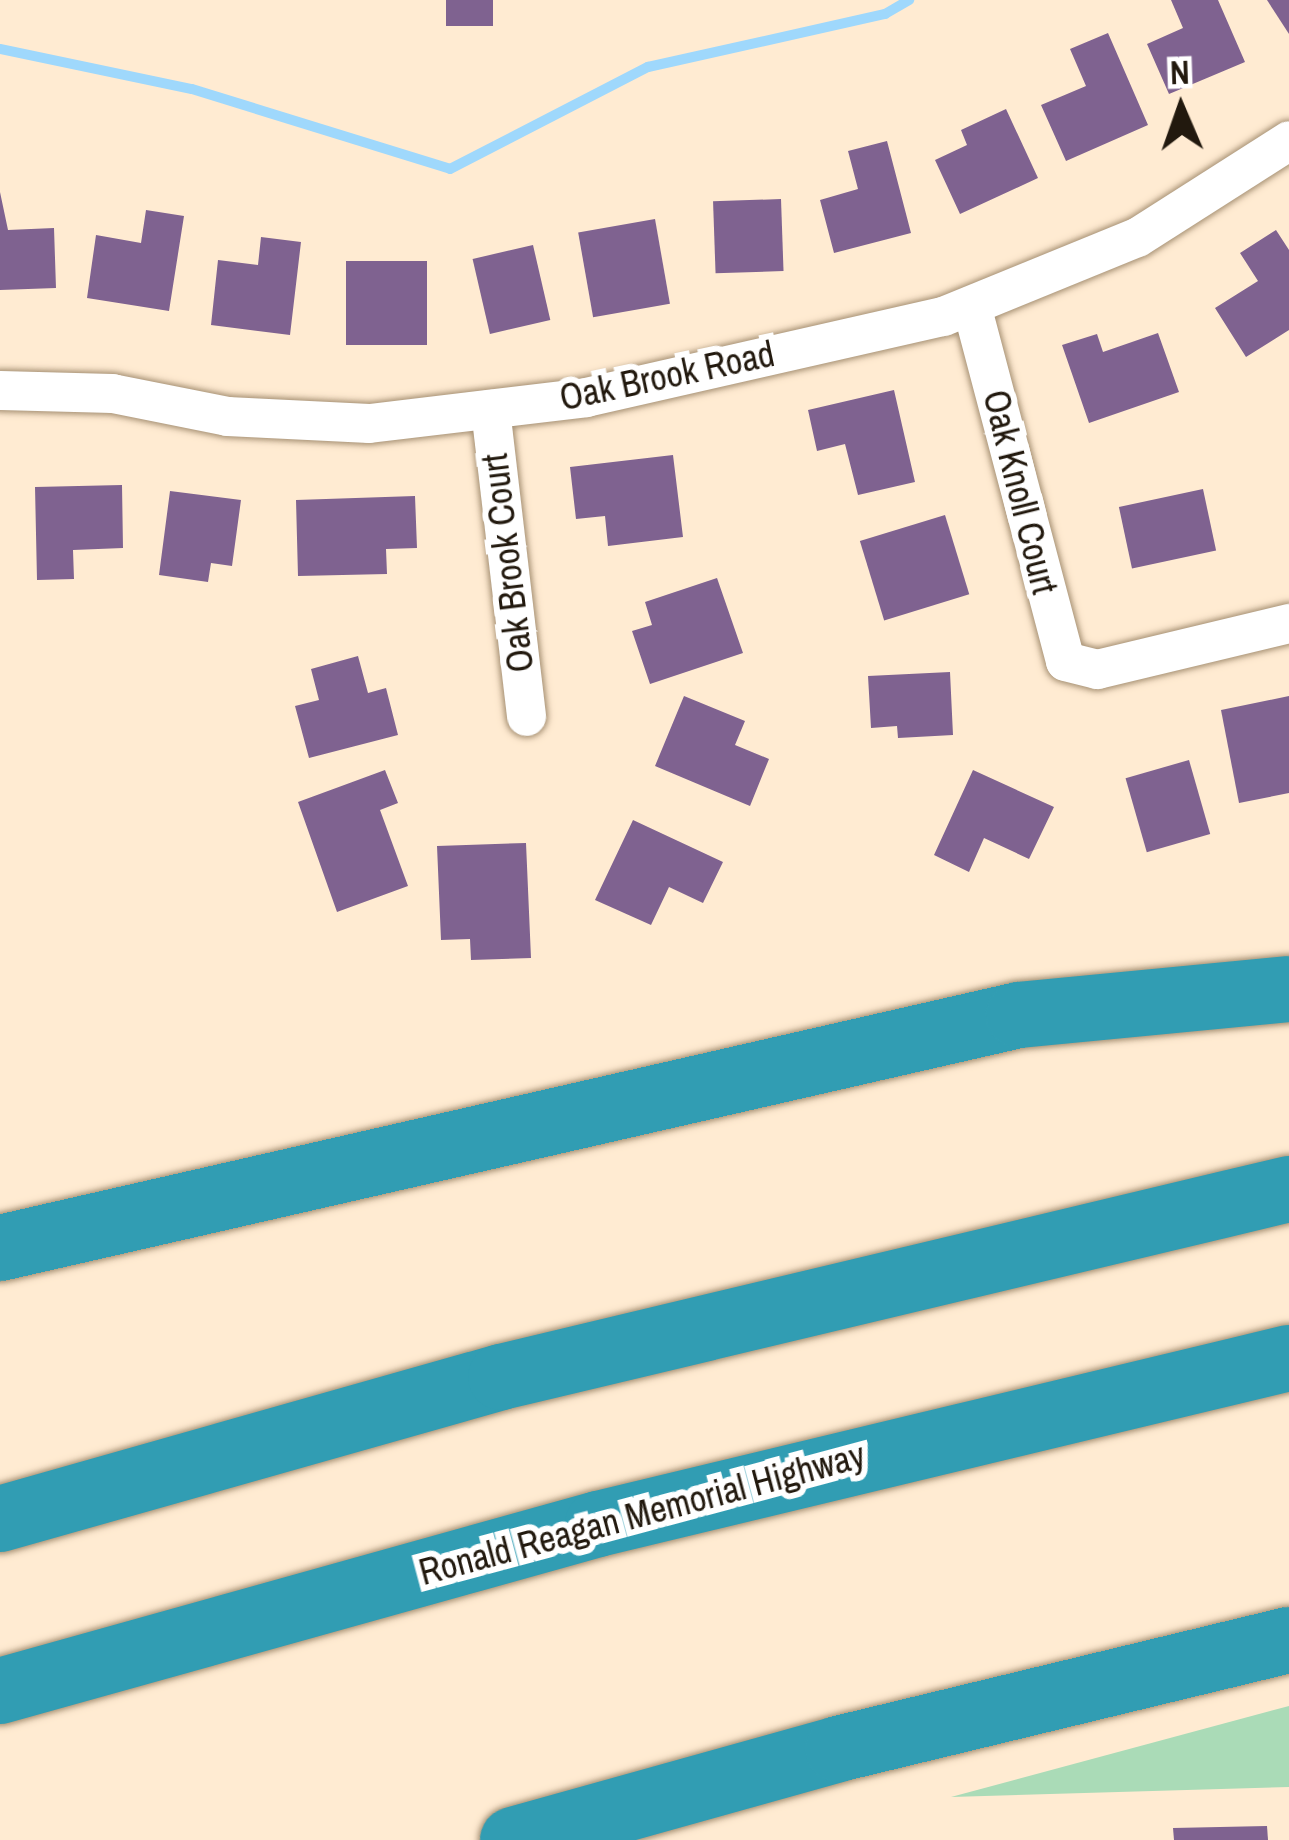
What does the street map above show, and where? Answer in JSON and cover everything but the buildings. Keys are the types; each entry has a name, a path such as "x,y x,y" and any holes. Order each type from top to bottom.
{"highway":[{"path":"0,1248 358,1160 1019,1016 1289,989"},
{"path":"0,1288 291,1199 358,1160"},
{"path":"0,1519 524,1372 1289,1189"},
{"name":"Ronald Reagan Memorial Highway","path":"0,1691 598,1524 1289,1358"},
{"path":"513,1840 838,1749 1289,1640"}],"street":[{"name":"Oak Brook Road","path":"0,390 112,393 227,416 369,424 586,397 971,305 1137,237 1289,140"},
{"name":"Oak Knoll Court","path":"971,305 1060,651 1081,670 1289,623"},
{"name":"Oak Brook Court","path":"490,409 526,716"}],"green space":[{"path":"1289,1706 1289,1787 951,1797"}],"waterway":[{"path":"0,49 192,89 450,169 648,67 885,14 909,0"}]}
